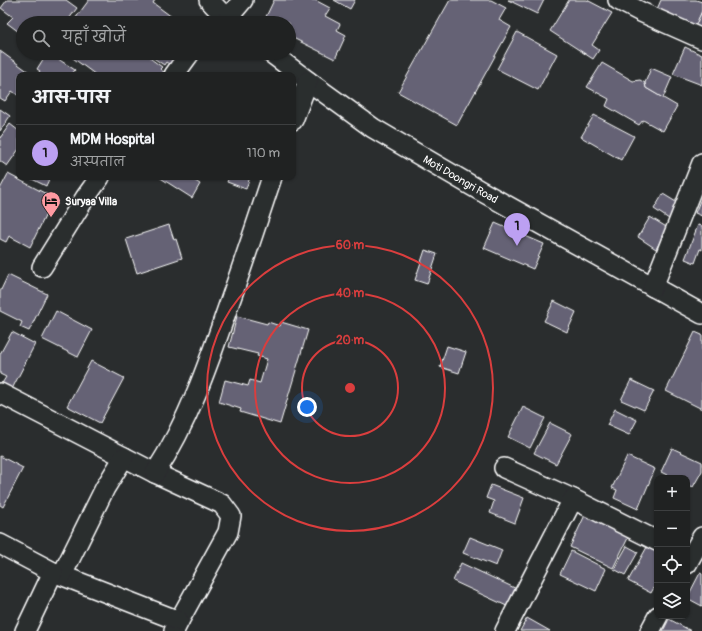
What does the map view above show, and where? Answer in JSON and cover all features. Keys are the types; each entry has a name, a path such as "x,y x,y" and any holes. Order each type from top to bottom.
{"street":[{"path":"220,15 243,0"},
{"path":"618,0 644,6 702,39"},
{"path":"176,72 185,60"},
{"name":"Moti Doongri Road","path":"280,60 373,128 479,190 702,314"},
{"path":"296,112 308,81"},
{"path":"654,287 702,163"},
{"path":"42,267 98,180"},
{"path":"155,473 164,460 189,411 211,358 271,180"},
{"path":"0,393 155,473 222,504 231,516 228,532 176,626 58,574 0,544"},
{"path":"25,631 124,457"},
{"path":"504,468 573,499 654,540"},
{"path":"505,631 573,499"},
{"path":"690,556 702,537"},
{"path":"650,631 656,619"}],"building":[{"path":"7,0 66,0 77,8 71,16 16,16 16,30 7,23 13,17 1,8"},
{"path":"89,0 155,0 153,3 171,16 77,16"},
{"path":"274,0 315,0 330,8 325,16 340,24 337,30 346,35 335,59 296,40 296,16 266,16"},
{"path":"334,0 355,0 350,9"},
{"path":"450,0 491,0 506,8 499,20 511,27 457,125 398,92"},
{"path":"508,0 544,0 537,14"},
{"path":"569,0 587,0 612,13 592,45 599,50 593,59 550,31"},
{"path":"661,0 696,0 702,2 702,11 694,29 655,14"},
{"path":"702,11 702,32 694,29"},
{"path":"517,32 557,54 538,90 497,69"},
{"path":"685,47 702,55 702,85 673,74"},
{"path":"0,51 29,72 16,72 16,94 12,91 5,101 0,98"},
{"path":"43,60 60,60 75,70 73,72 39,72 37,69"},
{"path":"76,60 152,60 162,67 160,69 164,72 92,72"},
{"path":"156,60 176,60 172,66 166,62 164,65"},
{"path":"602,63 633,81 640,80 645,83 646,88 677,106 663,131 643,120 639,125 606,106 609,99 587,87"},
{"path":"651,68 672,77 663,98 646,88 645,83"},
{"path":"0,109 10,116 0,131"},
{"path":"594,115 634,136 621,160 581,137"},
{"path":"10,124 16,129 16,153 7,166 0,161 0,138"},
{"path":"8,174 16,178 16,180 20,180 54,198 30,247 9,236 6,242 0,239 0,189"},
{"path":"34,180 49,180 46,186"},
{"path":"164,180 194,180 200,184 192,198"},
{"path":"228,180 249,180 246,189 227,182"},
{"path":"663,194 681,205 672,221 654,209"},
{"path":"702,196 702,216 695,213"},
{"path":"650,217 668,228 656,249 638,237"},
{"path":"495,223 544,244 533,269 484,248"},
{"path":"169,225 174,240 176,239 182,258 137,273 126,239"},
{"path":"698,225 702,226 702,250 700,249 695,263 685,259"},
{"path":"425,250 437,254 427,284 415,280"},
{"path":"8,275 47,294 29,331 20,327 22,322 0,311 0,292"},
{"path":"554,301 576,312 567,332 544,321"},
{"path":"56,311 92,330 78,357 42,339"},
{"path":"237,316 280,326 281,322 308,330 280,424 240,412 241,409 219,402 225,380 248,386 250,380 260,383 267,359 257,356 258,354 229,347"},
{"path":"12,332 35,344 11,391 1,385 6,377 0,374 0,354"},
{"path":"695,332 702,335 702,409 666,391"},
{"path":"447,346 466,352 459,373 440,367"},
{"path":"91,361 124,378 100,423 67,406"},
{"path":"631,380 654,391 644,410 621,400"},
{"path":"523,407 545,418 530,448 508,437"},
{"path":"615,409 637,420 629,435 607,425"},
{"path":"550,423 572,434 556,464 534,453"},
{"path":"672,448 702,462 702,471 693,487 690,486 690,475 667,475 661,472"},
{"path":"0,456 23,468 3,507 0,505"},
{"path":"627,456 655,469 638,509 614,498 617,490 612,488"},
{"path":"491,485 524,498 515,523 490,513 494,501 486,498"},
{"path":"585,515 629,536 613,568 570,547"},
{"path":"470,537 502,550 496,566 463,553"},
{"path":"627,546 638,552 625,575 614,569"},
{"path":"647,547 654,550 654,588 651,593 628,581"},
{"path":"571,551 606,569 596,591 560,574"},
{"path":"461,563 519,590 511,608 453,581"},
{"path":"700,573 702,574 702,606 690,600 690,592"},
{"path":"527,618 550,631 520,631"},
{"path":"669,619 691,631 663,631"}],"place":[{"name":"Suryaa Villa","path":"51,218"},
{"name":"MDM Hospital","path":"517,246"}]}
